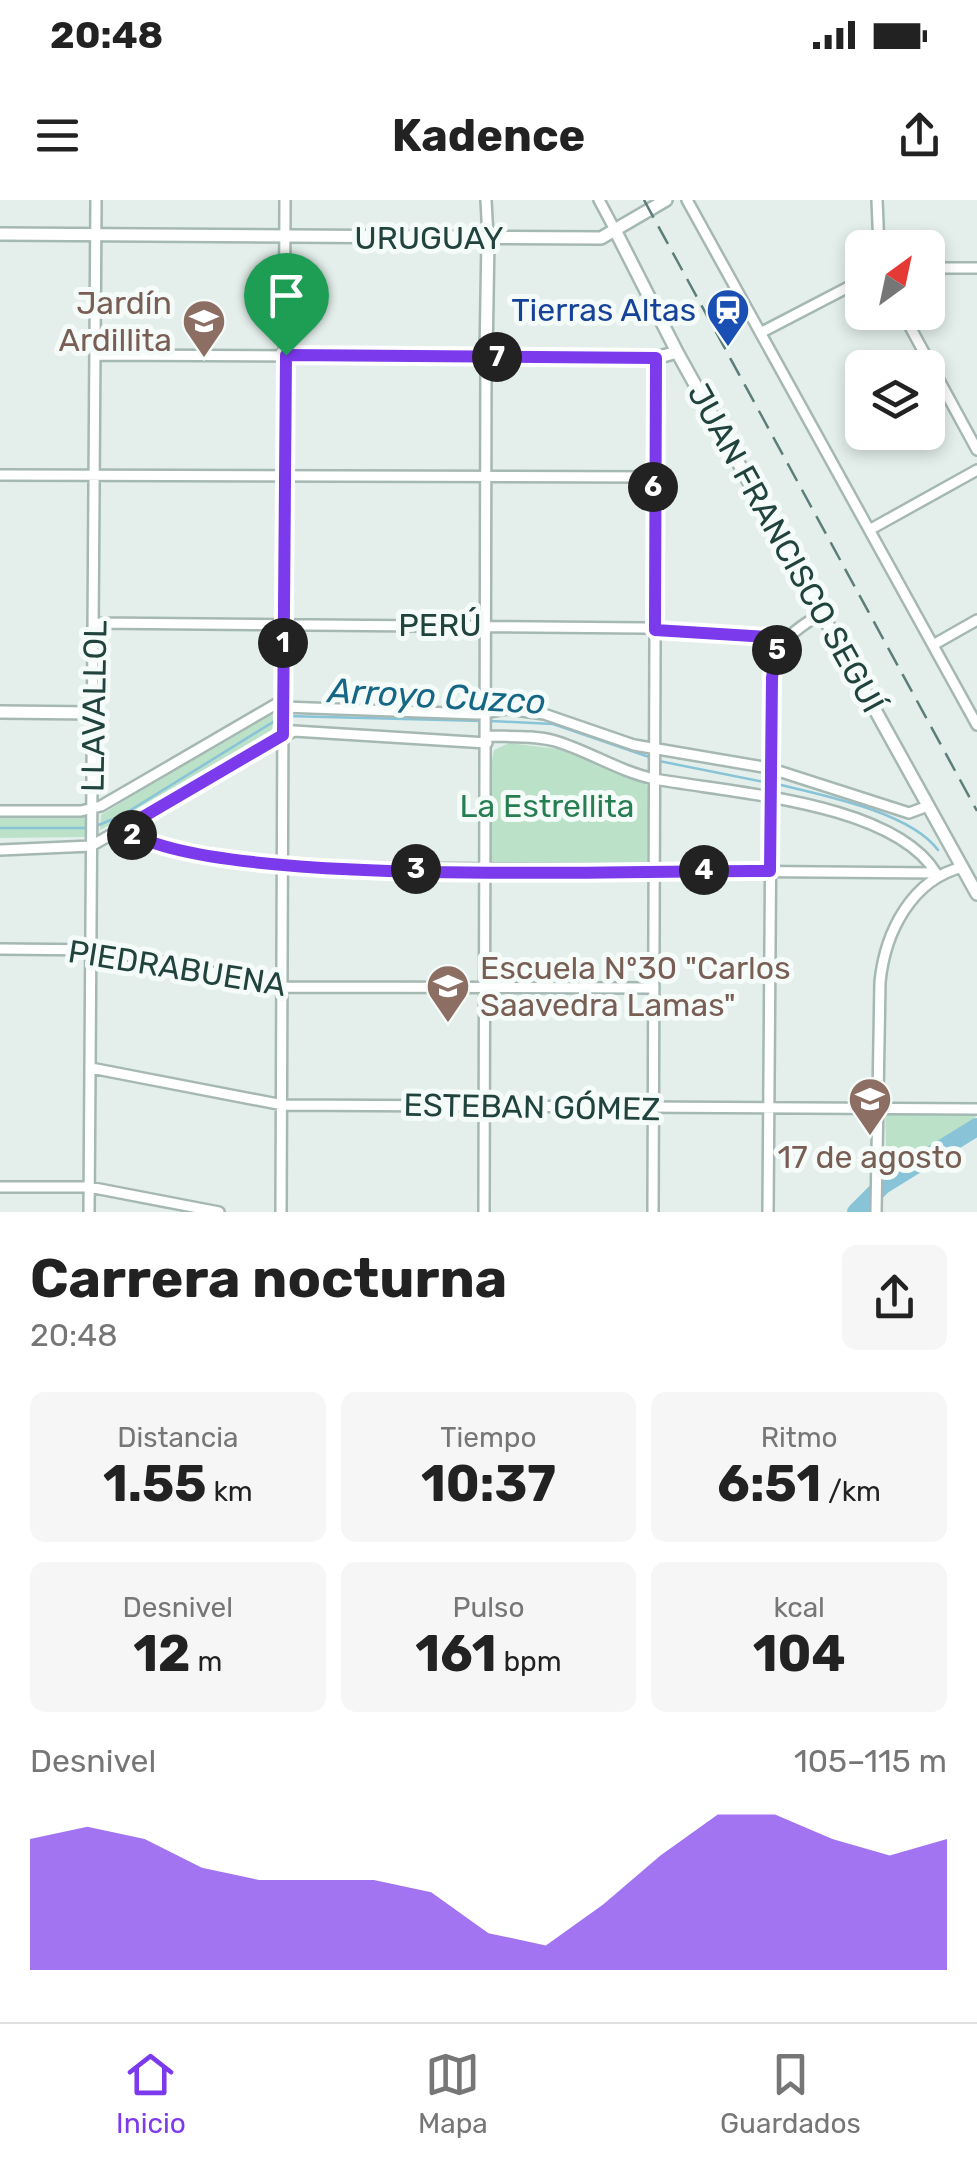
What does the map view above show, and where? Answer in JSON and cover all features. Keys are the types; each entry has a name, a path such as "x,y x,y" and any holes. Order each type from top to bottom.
{"street":[{"name":"LLAVALLOL","path":"88,1212 96,624 96,200"},
{"path":"281,1212 284,200"},
{"path":"484,1212 486,200"},
{"name":"JUAN FRANCISCO SEGUÍ","path":"599,200 677,352 977,894"},
{"path":"615,230 666,200"},
{"path":"687,200 977,725"},
{"path":"877,200 878,230"},
{"name":"URUGUAY","path":"0,234 601,238 615,230"},
{"path":"945,268 977,268"},
{"path":"762,332 845,289"},
{"path":"912,330 977,450"},
{"path":"94,355 656,358 677,352"},
{"path":"653,1212 656,358"},
{"path":"871,529 977,470"},
{"path":"0,475 653,477"},
{"path":"768,1212 772,678 775,654 784,638 824,612"},
{"path":"933,644 977,620"},
{"name":"PERÚ","path":"96,624 488,625 784,638"},
{"path":"0,811 92,814 283,707 487,727 550,739 654,779 771,794 900,836 936,873"},
{"path":"0,850 92,842 124,828 283,730 487,727 506,709 544,714 656,752 769,771 909,812 928,806"},
{"path":"0,712 94,712"},
{"path":"124,828 146,842 283,866 936,873 963,867"},
{"path":"876,1210 880,982 885,950 906,907 936,873"},
{"name":"PIEDRABUENA","path":"0,949 92,948 283,987 654,988"},
{"name":"ESTEBAN GÓMEZ","path":"91,1068 283,1105 977,1109"},
{"path":"0,1187 89,1186 219,1212"}],"green space":[{"path":"268,712 275,716 270,736 100,830 101,815"},
{"name":"La Estrellita","path":"509,743 558,749 644,781 649,789 647,865 490,862 492,760 494,750"},
{"path":"0,815 85,815 87,837 0,838"},
{"path":"885,1110 977,1115 966,1129 887,1176"}],"waterway":[{"name":"Arroyo Cuzco","path":"286,716 483,721"},
{"name":"Arroyo Cuzco","path":"96,826 121,816 278,719"},
{"name":"Arroyo Cuzco","path":"491,721 553,724 652,758"},
{"name":"Arroyo Cuzco","path":"659,761 769,783"},
{"name":"Arroyo Cuzco","path":"777,784 887,815 925,837 938,850"},
{"name":"Arroyo Cuzco","path":"0,828 88,828"},
{"path":"856,1212 883,1185 977,1127"}],"railway":[{"path":"644,200 977,811"}],"place":[{"name":"Tierras Altas","path":"728,348"},
{"name":"Jardín Ardillita","path":"204,359"},
{"name":"Escuela Nº30 \"Carlos Saavedra Lamas\"","path":"448,1024"},
{"name":"17 de agosto","path":"870,1137"}],"route":[{"path":"286,355 656,358 655,630 771,634 784,638 775,654 772,678 770,871 266,865 146,842 124,828 283,735 286,355"}]}
